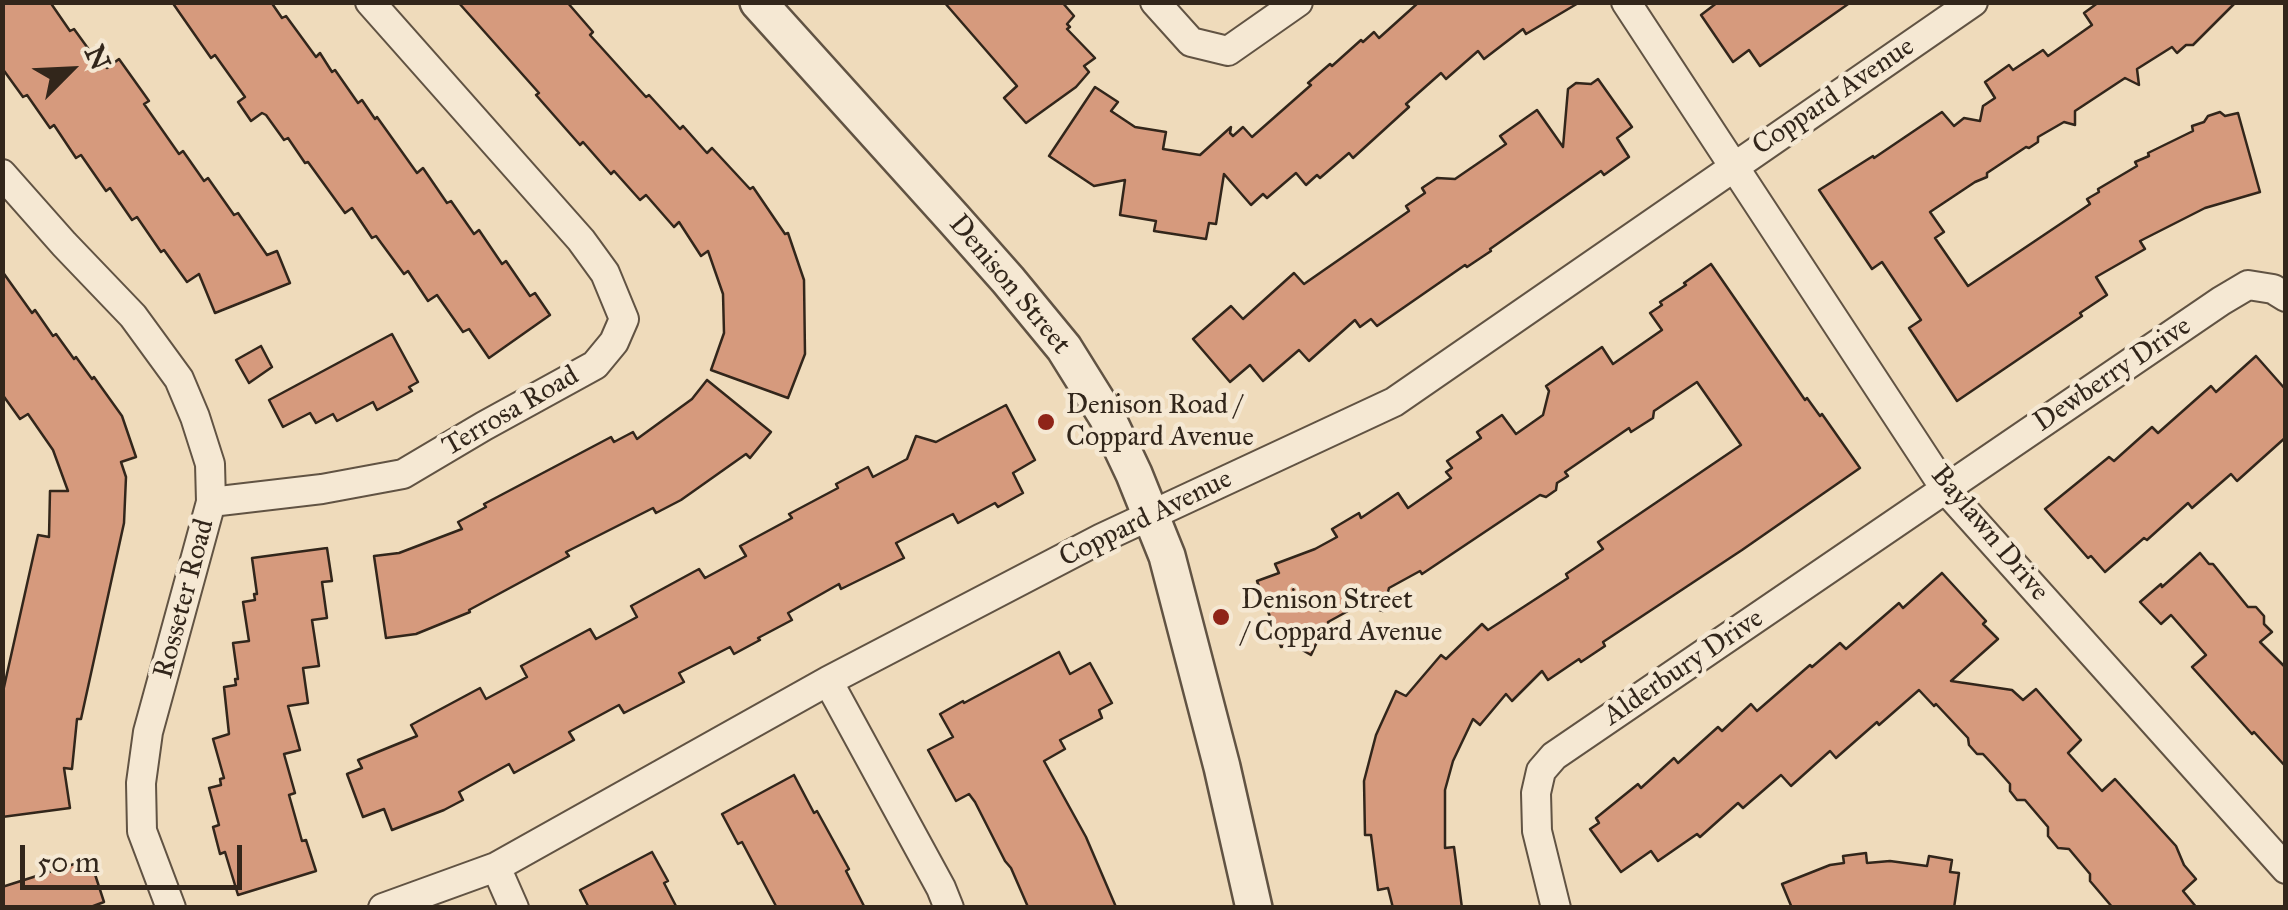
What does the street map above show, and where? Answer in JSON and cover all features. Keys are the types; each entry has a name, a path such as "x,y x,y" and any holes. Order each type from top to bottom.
{"street":[{"name":"Terrosa Road","path":"212,502 322,489 404,474 595,365 614,342 624,319 605,273 581,240 370,2"},
{"name":"Denison Street","path":"758,2 954,218 1064,348 1107,417 1167,556 1254,908"},
{"path":"1156,2 1191,42 1228,50 1298,2"},
{"name":"Baylawn Drive","path":"1626,2 1946,490 2286,869"},
{"name":"Coppard Avenue","path":"382,908 496,867 828,681 1102,538 1394,402 1973,2"},
{"name":"Rosseter Road","path":"2,174 133,316 179,380 210,464 212,502 148,732 141,783 142,832 171,908"},
{"name":"Dewberry Drive","path":"1946,490 2248,285 2273,289 2286,297"},
{"name":"Alderbury Drive","path":"1556,908 1537,831 1536,793 1541,771 1554,756 1946,490"},
{"path":"828,681 949,908"},
{"path":"496,867 514,908"}],"building":[{"path":"2,2 50,2 70,31 74,29 107,68 119,59 179,154 183,151 204,181 208,178 267,255 277,251 290,283 215,313 199,274 187,282 137,217 132,220 110,188 106,191 81,155 76,158 54,125 50,128 2,68"},
{"path":"172,2 271,2 316,57 320,53 332,72 335,70 358,103 362,100 377,117 417,173 423,168 447,203 451,201 474,234 479,230 502,264 506,261 530,296 535,293 550,315 489,358 469,329 463,332 437,295 428,301 408,271 404,274 376,236 372,238 352,208 345,213 308,162 288,138 284,140 266,115 262,113 251,121 238,102 245,97 215,55 211,58"},
{"path":"458,2 567,2 593,32 590,35 646,97 649,95 680,129 683,126 707,153 712,148 750,189 753,187 788,233 804,280 805,354 788,398 711,370 724,333 723,294 708,251 701,256 679,222 674,227 646,195 640,200 583,142 580,145"},
{"path":"944,2 1062,2 1074,16 1067,29 1095,58 1084,66 1089,72 1076,87 1026,123 1004,98 1017,86"},
{"path":"1419,2 1580,2 1526,34 1523,29 1484,59 1478,51 1446,79 1441,73 1353,158 1349,153 1306,185 1296,173 1267,198 1263,194 1251,205 1224,174 1216,224 1209,223 1206,239 1154,231 1156,221 1120,215 1125,180 1094,186 1049,156 1095,87 1118,102 1111,111 1135,127 1166,132 1163,149 1200,155 1231,127 1233,136 1243,127 1252,137 1330,64 1374,32 1379,38"},
{"path":"1718,2 1851,2 1760,66 1749,50 1733,62 1701,15"},
{"path":"2099,2 2236,2 2193,45 2186,45 2177,53 2172,47 2137,69 2139,85 2125,78 2075,111 2075,125 2064,122 2038,137 2038,142 1930,212 1944,232 1935,238 1968,286 2090,204 2087,199 2098,189 2137,166 2135,162 2149,156 2148,153 2193,131 2192,126 2220,112 2225,116 2238,113 2260,192 2205,208 2140,241 2145,249 2096,277 2107,295 1957,401 1909,328 1921,320 1882,262 1872,269 1819,190 1942,112 1954,126 1964,118 1980,121 1983,106 1995,98 1985,82 2009,65 2013,70 2043,50 2048,56 2092,25 2084,13"},
{"path":"1598,79 1632,127 1617,138 1629,157 1604,175 1601,171 1491,251 1377,326 1371,319 1360,327 1355,320 1309,361 1299,350 1263,381 1250,365 1230,382 1193,339 1231,306 1243,319 1294,273 1304,284 1409,211 1406,206 1425,193 1422,188 1437,178 1455,179 1506,144 1500,136 1537,110 1563,147 1568,89 1576,83 1591,84"},
{"path":"1711,264 1805,400 1822,414 1860,468 1603,642 1605,646 1581,662 1579,659 1548,680 1542,671 1512,701 1506,694 1480,725 1473,719 1453,761 1445,790 1445,848 1454,847 1462,908 1393,908 1388,888 1378,890 1371,835 1365,835 1364,781 1376,735 1396,691 1406,696 1441,655 1446,659 1482,624 1488,630 1568,578 1566,574 1603,549 1598,542 1741,445 1697,382 1654,411 1653,418 1631,432 1629,428 1565,472 1568,476 1546,497 1540,495 1422,574 1420,571 1389,588 1383,611 1359,605 1328,622 1330,628 1322,631 1311,655 1290,643 1281,647 1257,581 1279,573 1275,564 1337,537 1332,529 1359,513 1361,518 1398,493 1408,508 1451,478 1446,472 1452,468 1447,461 1481,438 1477,432 1502,415 1516,434 1543,415 1549,391 1546,386 1602,347 1613,364 1662,330 1650,313"},
{"path":"2,271 32,313 35,310 53,336 56,334 74,359 94,377 122,416 136,457 121,462 126,477 124,523 81,719 77,719 72,769 64,768 70,808 2,817 2,696 38,535 49,537 50,491 68,491 53,450 28,414 20,419 2,394"},
{"path":"392,334 418,382 409,387 412,391 377,410 373,402 337,421 333,414 316,423 310,413 283,427 269,400"},
{"path":"261,346 272,367 249,383 236,360"},
{"path":"2256,356 2286,390 2286,437 2237,481 2231,474 2192,508 2188,503 2105,572 2045,509 2109,457 2114,461 2152,427 2158,433 2211,386 2216,392"},
{"path":"707,380 771,432 750,458 746,454 656,513 653,508 566,552 569,556 470,612 416,634 386,638 374,556 399,553 462,529 458,522 486,507 484,504 611,437 614,442 633,432 637,439 692,399"},
{"path":"1006,405 1035,460 1013,473 1023,493 958,523 953,514 896,543 904,558 841,589 839,584 788,613 792,620 734,654 730,647 679,673 684,682 624,713 619,705 569,732 574,740 514,773 509,764 459,792 463,800 444,810 392,830 384,809 363,817 347,774 362,768 358,760 417,736 411,725 480,688 486,699 527,677 521,666 590,629 596,639 637,617 631,606 699,569 705,578 746,556 740,546 792,518 789,514 838,488 836,484 868,467 873,477 907,459 916,436 936,442"},
{"path":"327,548 332,581 322,582 327,618 312,620 319,666 303,668 308,703 288,706 300,750 284,754 295,793 289,795 302,841 306,840 316,871 238,895 225,852 220,854 213,827 219,825 209,788 221,785 220,779 224,778 213,739 229,734 224,687 236,685 238,679 233,643 249,641 243,602 255,600 257,594 252,558"},
{"path":"2200,553 2248,607 2256,607 2272,632 2260,642 2286,668 2286,767 2192,667 2206,655 2171,615 2161,624 2140,602"},
{"path":"1942,573 1998,639 1951,681 2012,690 2023,700 2036,689 2081,740 2068,753 2102,791 2115,779 2176,846 2184,865 2196,879 2183,891 2197,908 2113,908 2069,849 2058,848 2048,836 2048,827 2025,800 2017,800 2010,784 1995,767 1983,754 1977,754 1968,738 1919,690 1836,758 1830,751 1791,786 1781,775 1743,808 1738,803 1700,837 1697,834 1658,861 1651,851 1621,872 1590,829 1599,823 1596,818 1638,784 1641,788 1674,758 1678,763 1718,727 1722,731 1751,704 1757,711 1840,643 1846,649 1899,603 1903,608"},
{"path":"1059,652 1070,674 1090,663 1112,703 1099,710 1102,718 1060,740 1065,749 1044,761 1086,837 1116,907 1028,907 975,802 969,794 956,801 928,750 953,737 940,714"},
{"path":"794,775 849,869 846,871 865,908 777,908 742,842 738,844 722,814"},
{"path":"652,852 677,908 589,908 580,890"},
{"path":"1866,853 1867,863 1890,861 1927,866 1929,856 1952,860 1950,872 1959,873 1954,908 1792,908 1782,884 1844,863 1843,856"},
{"path":"90,859 104,902 88,908 2,908 2,887"}],"place":[{"name":"Denison Road / Coppard Avenue","path":"1046,422"},
{"name":"Denison Street / Coppard Avenue","path":"1221,617"}]}
